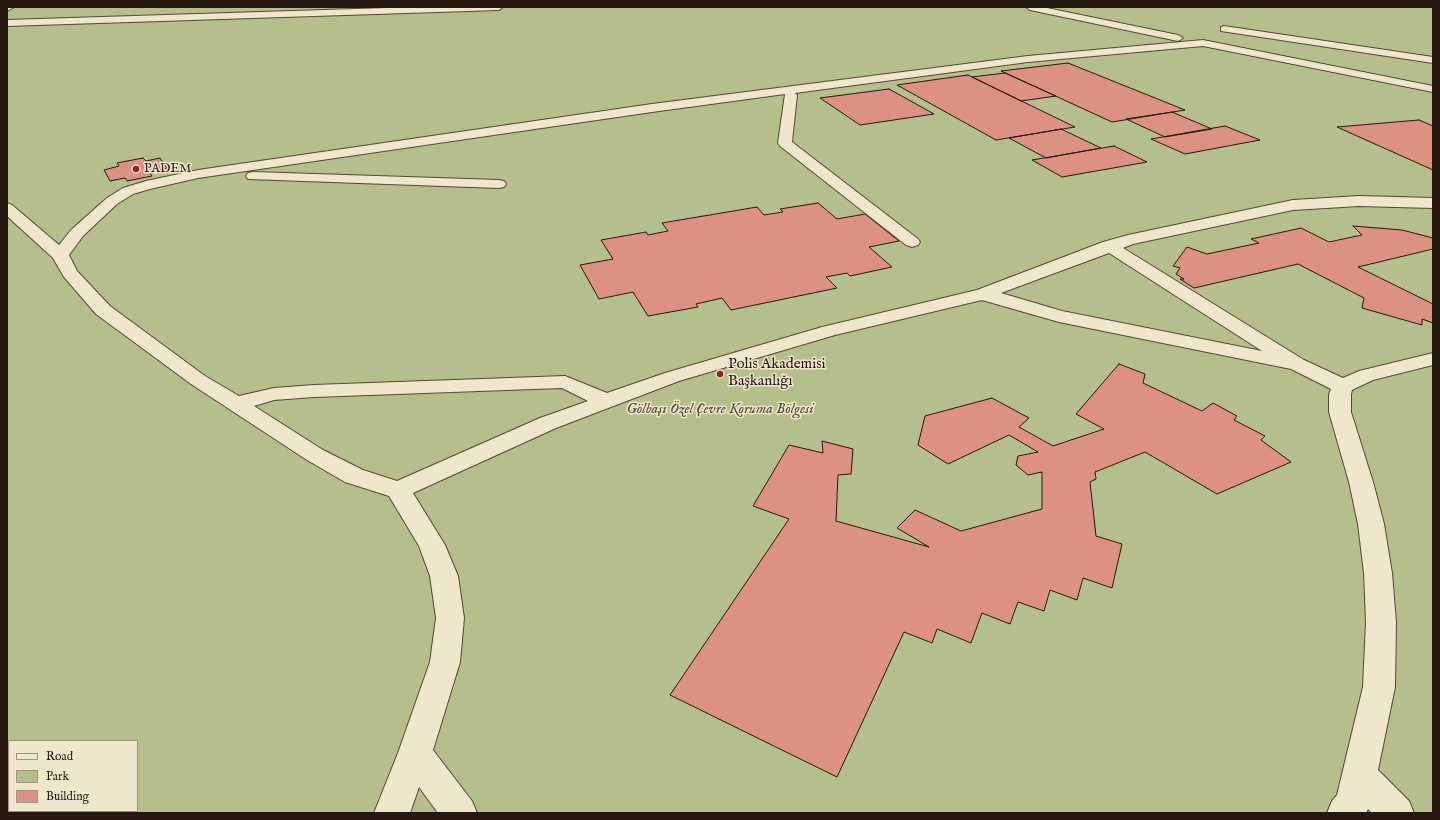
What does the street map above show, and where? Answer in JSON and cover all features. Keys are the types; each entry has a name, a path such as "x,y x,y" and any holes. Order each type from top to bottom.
{"street":[{"path":"7,23 499,7"},
{"path":"1030,7 1433,89"},
{"path":"1224,29 1433,60"},
{"path":"60,255 77,233 112,201 128,191 146,184 219,171 652,108 1028,59 1203,43"},
{"path":"788,91 791,95 785,143 912,242"},
{"path":"219,171 224,175 232,176 499,184"},
{"path":"398,490 548,423 672,377 829,331 983,294 1045,272 1109,246 1293,205 1359,201 1433,203"},
{"path":"7,208 60,255 70,273 103,310 198,380 315,455 354,476 398,490 432,545 444,576 450,618 445,662 415,753 392,813"},
{"path":"1109,246 1297,364 1343,386"},
{"path":"983,294 1059,316 1297,364"},
{"path":"1345,813 1352,805 1379,687 1381,622 1378,573 1371,524 1361,482 1340,412 1339,400 1343,386 1366,375 1433,359"},
{"path":"235,404 274,394 314,391 565,382 606,401"},
{"path":"415,753 459,813"},
{"path":"1360,775 1396,813"}],"green space":[{"name":"Gölbaşı Özel Çevre Koruma Bölgesi","path":"7,7 1433,7 1433,813 7,813"}],"building":[{"path":"1068,63 1185,110 1112,122 1001,71"},
{"path":"1005,73 1056,96 1021,101 972,77"},
{"path":"968,75 1075,127 996,140 897,85"},
{"path":"889,89 934,114 860,125 820,98"},
{"path":"1172,112 1212,129 1165,137 1126,119"},
{"path":"1419,120 1433,126 1433,170 1337,127"},
{"path":"1225,126 1260,140 1185,154 1151,139"},
{"path":"1061,129 1101,148 1046,158 1009,138"},
{"path":"1114,146 1147,162 1062,177 1032,160"},
{"name":"PADEM","path":"143,158 146,161 160,158 167,168 149,172 152,176 127,181 125,178 110,181 104,170 119,166 117,163"},
{"path":"818,203 837,219 865,214 899,241 869,247 892,267 850,276 847,273 826,277 837,288 731,310 722,298 696,304 698,307 648,316 633,292 599,299 580,265 613,259 601,240 646,232 648,235 668,231 662,223 757,207 764,215 783,212 780,209"},
{"path":"1353,226 1402,230 1433,238 1433,249 1358,267 1433,304 1433,323 1422,319 1422,325 1362,308 1364,298 1298,264 1194,288 1180,279 1184,279 1176,274 1180,268 1173,266 1187,247 1207,254 1259,243 1251,239 1301,228 1329,242 1362,235"},
{"path":"1119,364 1145,374 1143,383 1202,411 1213,403 1237,416 1234,420 1265,436 1261,440 1291,462 1217,494 1145,452 1095,472 1096,479 1090,482 1096,536 1122,544 1112,588 1083,578 1077,600 1050,590 1044,611 1018,602 1010,624 982,613 971,643 937,629 932,643 904,632 837,777 670,695 789,519 753,506 789,445 823,453 822,441 853,449 851,474 838,475 836,521 929,547 897,528 915,510 961,531 1042,509 1042,472 1028,475 1016,465 1018,456 1038,452 1009,435 948,464 918,445 925,416 992,398 1029,418 1019,427 1053,446 1104,429 1076,414"}],"place":[{"name":"PADEM","path":"136,169"},
{"name":"Polis Akademisi Başkanlığı","path":"720,374"}]}
